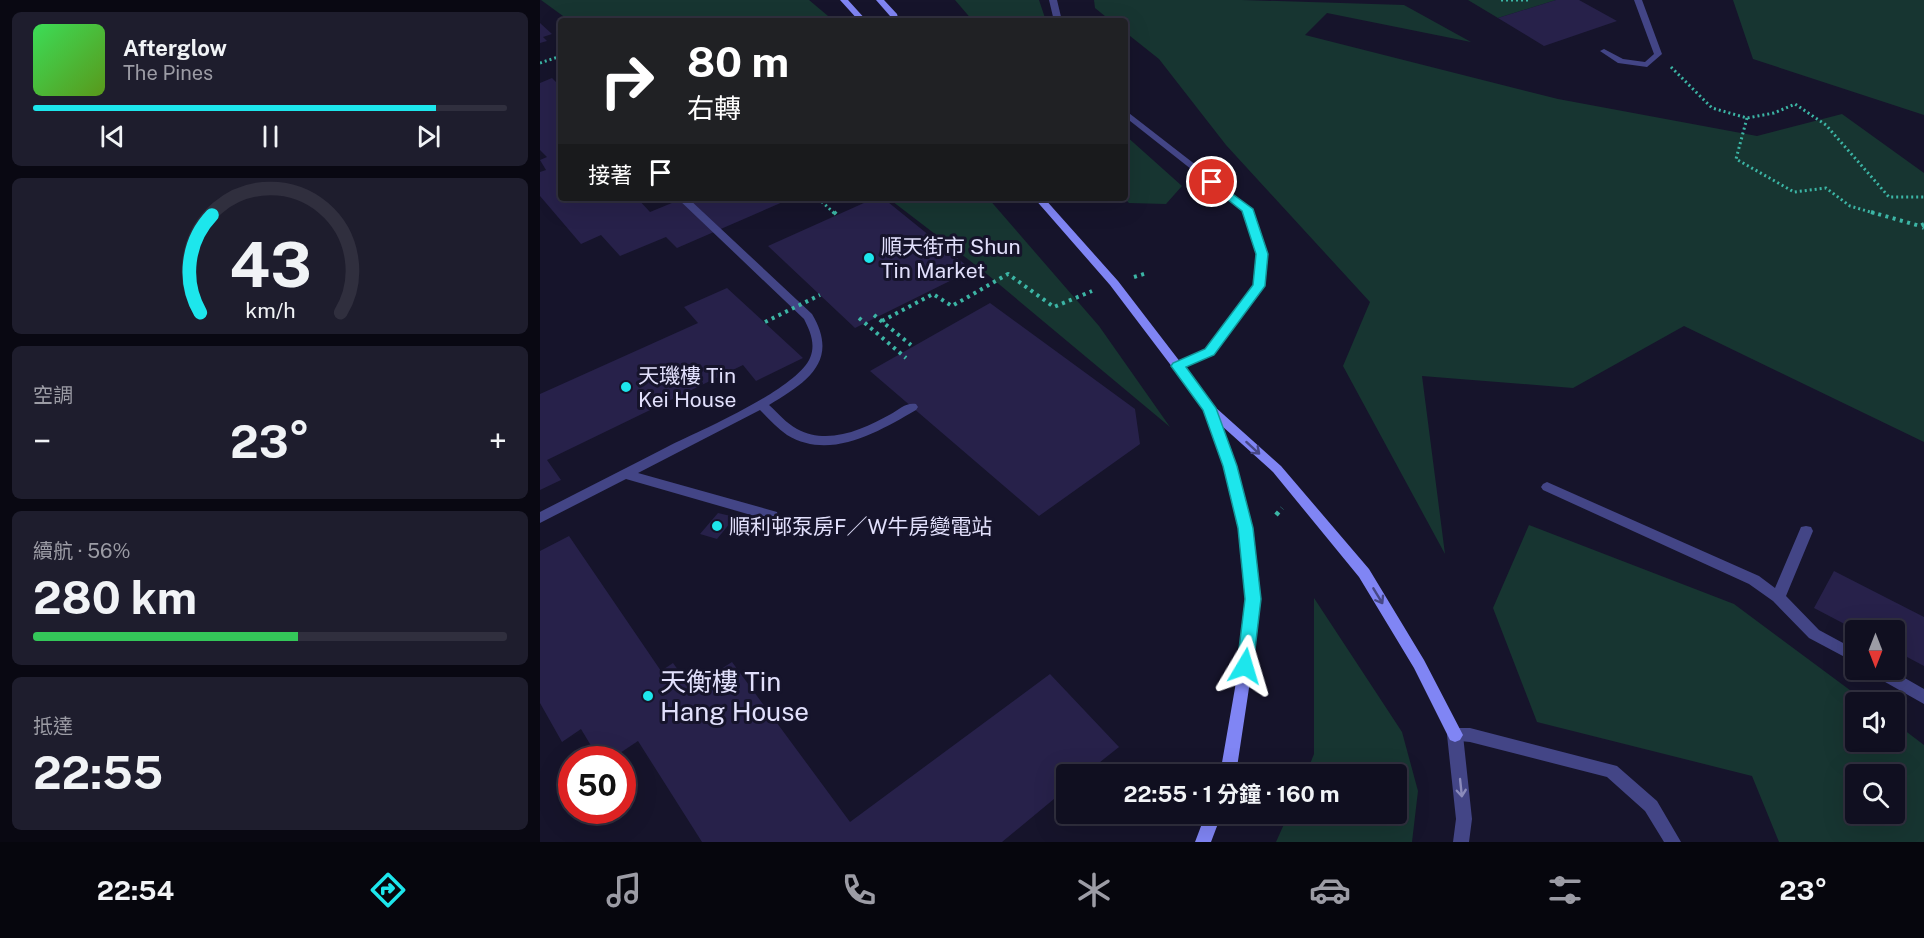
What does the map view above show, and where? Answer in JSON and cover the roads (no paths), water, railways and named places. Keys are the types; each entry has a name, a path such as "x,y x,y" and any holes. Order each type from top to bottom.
{"main road":[{"path":"844,0 861,18"},
{"path":"880,0 894,18"},
{"path":"1042,201 1114,283 1209,408 1284,477 1364,573 1419,664 1455,735"},
{"path":"1209,408 1230,466 1245,528 1253,599 1230,764"},
{"path":"1203,842 1210,824"}],"street":[{"path":"1053,0 1057,18"},
{"path":"1604,51 1621,62 1647,65 1658,54 1638,0"},
{"path":"1128,115 1247,209 1262,254 1258,286 1210,352 1178,366"},
{"path":"540,518 761,404 789,387 812,366 820,348 817,330 808,317 685,201"},
{"path":"761,404 795,434 828,441 849,439 871,431 912,407"},
{"path":"625,474 772,516"},
{"path":"1547,487 1754,580 1778,597 1814,634 1845,651"},
{"path":"1778,597 1806,531"},
{"path":"1895,680 1924,697"},
{"path":"1461,842 1464,819 1455,735 1470,735 1611,771 1651,806 1673,842"}],"place":[{"name":"順天街市 Shun Tin Market","path":"869,258"},
{"name":"天璣樓 Tin Kei House","path":"626,387"},
{"name":"順利邨泵房F／W牛房變電站","path":"717,526"},
{"name":"天衡樓 Tin Hang House","path":"648,696"}]}
